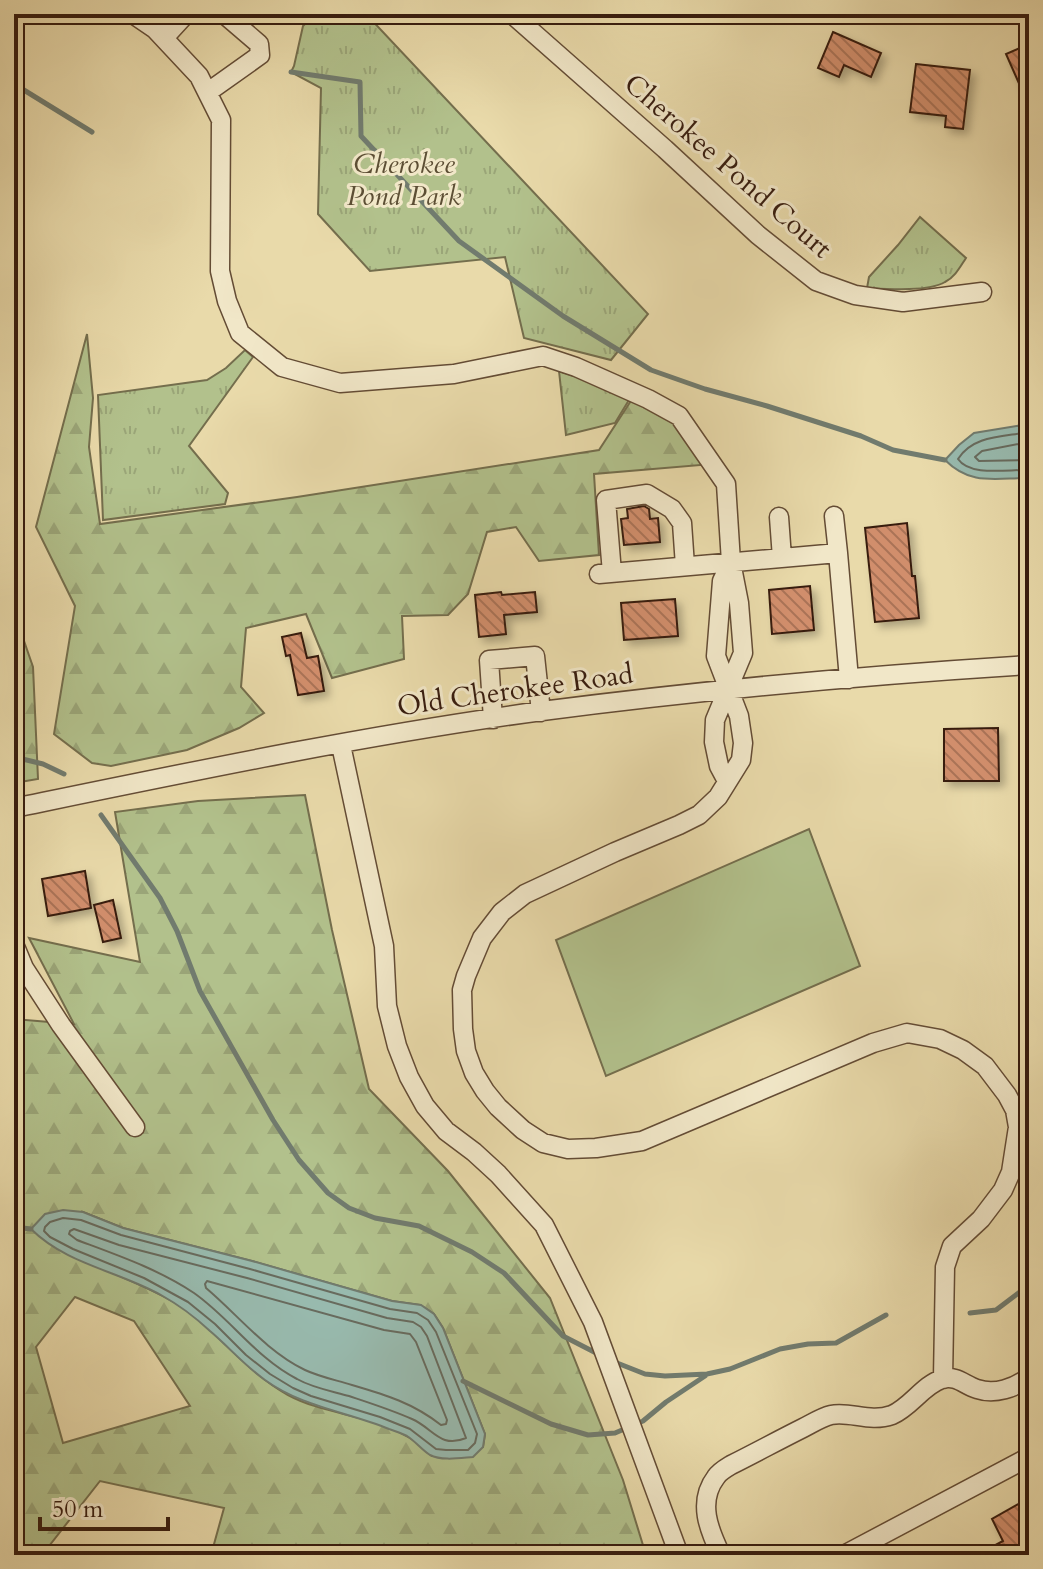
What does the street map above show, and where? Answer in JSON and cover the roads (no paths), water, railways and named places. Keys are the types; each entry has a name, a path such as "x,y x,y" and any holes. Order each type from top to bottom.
{"street":[{"path":"133,14 155,29 199,76 221,120 220,271 227,301 240,333 282,367 340,383 454,374 543,356 576,367 679,416 726,484 731,562 739,603 743,653 715,720 714,742 719,766 727,781"},
{"path":"164,38 186,14"},
{"path":"208,92 260,55 259,44 224,14"},
{"name":"Cherokee Pond Court","path":"512,14 758,235 816,281 855,295 903,302 982,292"},
{"path":"685,566 682,523 672,509 647,494 606,500 605,574 838,553"},
{"path":"834,516 849,679"},
{"path":"779,517 782,558"},
{"path":"731,562 722,581 716,656 739,716 743,743 741,760 718,797 699,815 525,894 502,912 482,938 462,990 466,1051 485,1091 498,1107 543,1143 568,1149 642,1141 860,1048 907,1033 940,1039 963,1050 985,1066 1007,1095 1015,1110 1018,1127 1011,1172 1003,1190 981,1219 952,1246 945,1267 943,1379"},
{"path":"493,719 489,660 535,656 541,712"},
{"name":"Old Cherokee Road","path":"14,808 189,772 541,712 728,690 1029,665"},
{"path":"341,745 384,946 387,1006 409,1077 425,1106 446,1131 498,1174 544,1225 593,1322 679,1555"},
{"path":"14,944 24,968 54,1014 135,1127"},
{"path":"721,1555 709,1530 706,1504 716,1476 731,1465 830,1415 865,1419 896,1413 943,1379 957,1378 976,1389 989,1391 1004,1390 1029,1377"},
{"path":"844,1555 1029,1457"}],"water":[{"path":"1029,424 1029,478 974,477 964,474 945,460 974,433"},
{"path":"63,1210 83,1212 123,1228 392,1301 421,1305 434,1314 443,1328 485,1434 483,1447 473,1457 435,1457 402,1434 310,1403 279,1389 258,1375 199,1321 174,1303 145,1287 60,1251 31,1229 45,1214"}],"waterway":[{"path":"291,72 360,82 361,136 459,241 563,316 651,370 861,436 893,450 945,460"},
{"path":"14,74 19,87 92,132"},
{"path":"14,757 43,764 64,774"},
{"path":"101,815 160,898 177,931 200,991 273,1120 299,1160 328,1193 349,1208 375,1218 419,1226 472,1252 504,1273 563,1336 600,1355"},
{"path":"14,1227 31,1229"},
{"path":"970,1313 996,1310 1029,1285"},
{"path":"612,1361 645,1374 707,1374 730,1369 780,1349 836,1343 886,1315"},
{"path":"463,1381 551,1424 588,1435 615,1433 643,1421 705,1376"}],"park label":[{"name":"Cherokee Pond Park","path":"404,180"}]}
